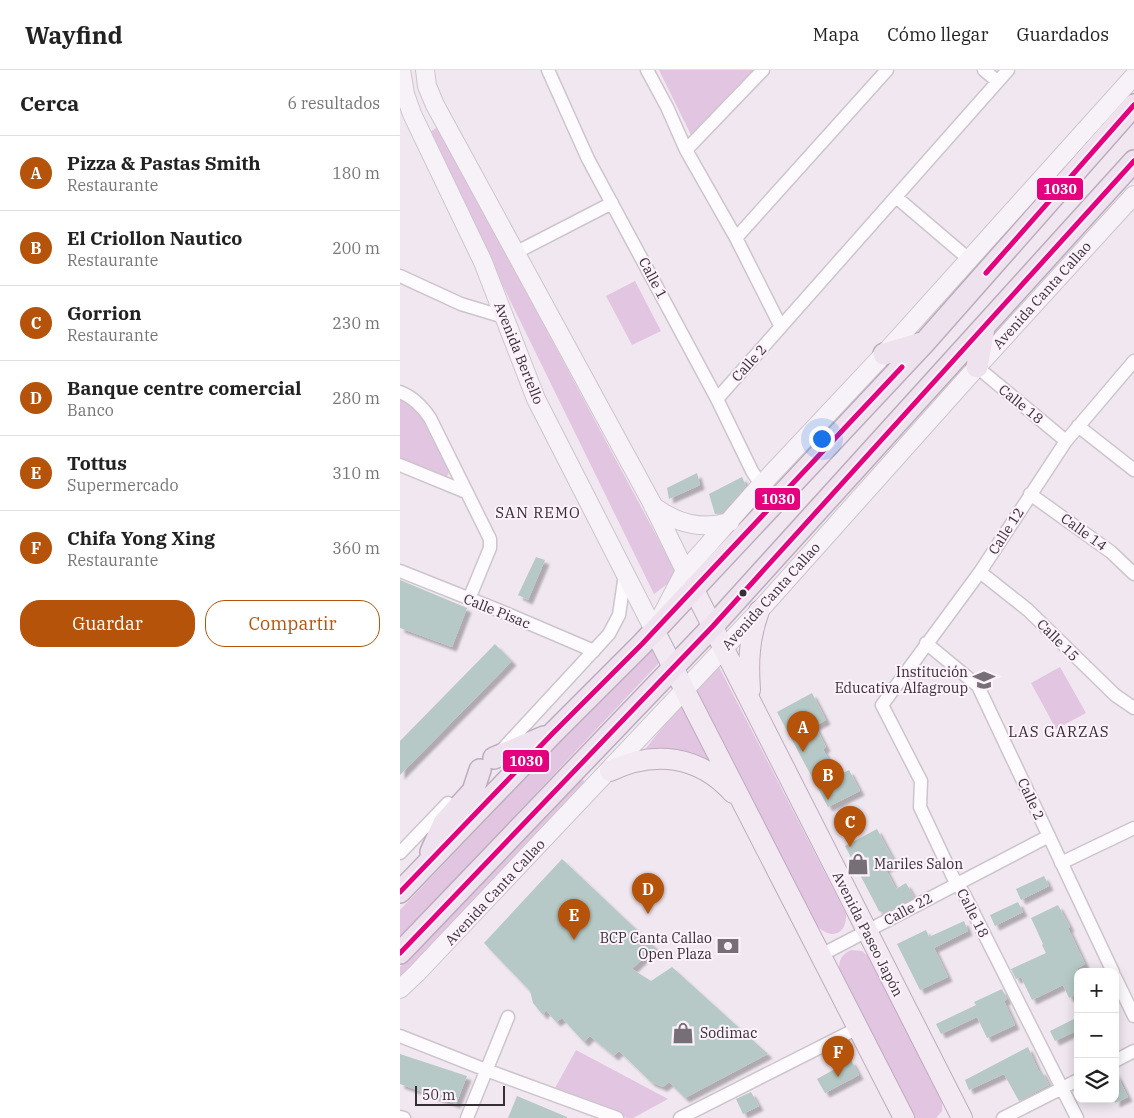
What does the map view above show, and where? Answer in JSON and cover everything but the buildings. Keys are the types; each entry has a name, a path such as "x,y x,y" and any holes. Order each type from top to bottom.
{"highway":[{"path":"400,892 648,637 689,580 925,342 1134,105"},
{"name":"Avenida Canta Callao","path":"400,953 713,626 1134,161"},
{"path":"977,367 984,328"},
{"path":"884,354 925,342"},
{"path":"426,865 444,822 473,791 487,764 553,733"}],"main road":[{"name":"Avenida Bertello","path":"401,70 405,94 412,114 483,262 536,400 625,574 648,637"},
{"path":"425,70 428,86 435,105 653,505 689,580 730,522 761,485 970,260 1134,76"},
{"name":"Avenida Canta Callao","path":"400,989 759,611 977,367 1134,196"},
{"path":"653,505 677,521 690,525 718,525 730,522"},
{"name":"Avenida Paseo Japón","path":"689,580 962,1118"},
{"path":"750,700 748,653 759,611"},
{"path":"648,637 663,678 685,690 904,1118"},
{"path":"610,770 640,759 673,759 694,765 713,775 744,805"}],"street":[{"name":"Calle 1","path":"548,70 588,159 761,485"},
{"path":"647,70 667,107 686,150 736,238 781,327"},
{"path":"686,150 763,70"},
{"path":"736,238 887,70"},
{"path":"984,70 997,81"},
{"name":"Calle 2","path":"717,399 1008,70"},
{"path":"1128,70 1134,76"},
{"path":"896,197 970,260"},
{"path":"515,253 612,203"},
{"path":"400,276 462,304 504,317"},
{"name":"Calle 12","path":"882,705 980,572 1066,441 1134,361"},
{"name":"Calle 18","path":"977,367 1066,441"},
{"path":"400,392 408,395 421,406 430,418 490,539 491,543 469,599"},
{"path":"1078,426 1134,470"},
{"path":"400,465 466,492"},
{"name":"Calle 14","path":"1030,494 1111,552 1134,574"},
{"name":"Calle Pisac","path":"400,571 594,651"},
{"name":"Calle 15","path":"980,572 1028,610 1115,696 1134,708"},
{"path":"400,853 609,634 619,615 625,574"},
{"name":"Calle 2","path":"926,643 978,686 1111,968"},
{"name":"Calle 18","path":"882,705 920,781 920,808 1077,1118"},
{"path":"1061,864 1134,828"},
{"name":"Calle 22","path":"821,954 1049,836"},
{"path":"1119,985 1134,1016"},
{"path":"466,1118 508,1017"},
{"path":"680,1118 858,1028"},
{"path":"400,1036 617,1118"},
{"path":"1119,1058 1134,1051"},
{"path":"1003,1118 1074,1082"},
{"path":"400,1117 404,1118"}],"shaded area":[{"path":"659,70 754,70 691,135"},
{"path":"438,127 678,576 654,594 428,133"},
{"path":"635,281 661,331 632,345 606,296"},
{"path":"400,396 420,412 451,469 446,478 400,459"},
{"path":"651,647 659,663 400,937 400,910"},
{"path":"717,663 846,914 844,927 837,933 828,933 817,926 697,693 695,687"},
{"path":"1060,667 1086,713 1056,729 1031,683"},
{"path":"683,702 719,775 642,753"},
{"path":"582,779 587,784 400,981 400,967"},
{"path":"851,950 862,951 869,957 942,1102 942,1111 936,1118 915,1118 912,1115 839,971 841,958"},
{"path":"576,1050 668,1099 633,1118 627,1118 555,1088"}],"transit line":[{"name":"1030","path":"986,273 1134,105"},
{"name":"1030","path":"400,953 713,626 1134,161"},
{"name":"1030","path":"400,892 553,733 642,644 902,367"}],"place":[{"name":"Institución Educativa Alfagroup","path":"984,680"},
{"name":"Pizza & Pastas Smith","path":"803,752"},
{"name":"El Criollon Nautico","path":"828,800"},
{"name":"Gorrion","path":"850,847"},
{"name":"Mariles Salon","path":"858,864"},
{"name":"Banque centre comercial","path":"648,914"},
{"name":"Tottus","path":"574,940"},
{"name":"BCP Canta Callao Open Plaza","path":"728,946"},
{"name":"Sodimac","path":"683,1033"},
{"name":"Chifa Yong Xing","path":"838,1077"}],"district":[{"name":"SAN REMO","path":"538,512"},
{"name":"LAS GARZAS","path":"1059,731"}]}
